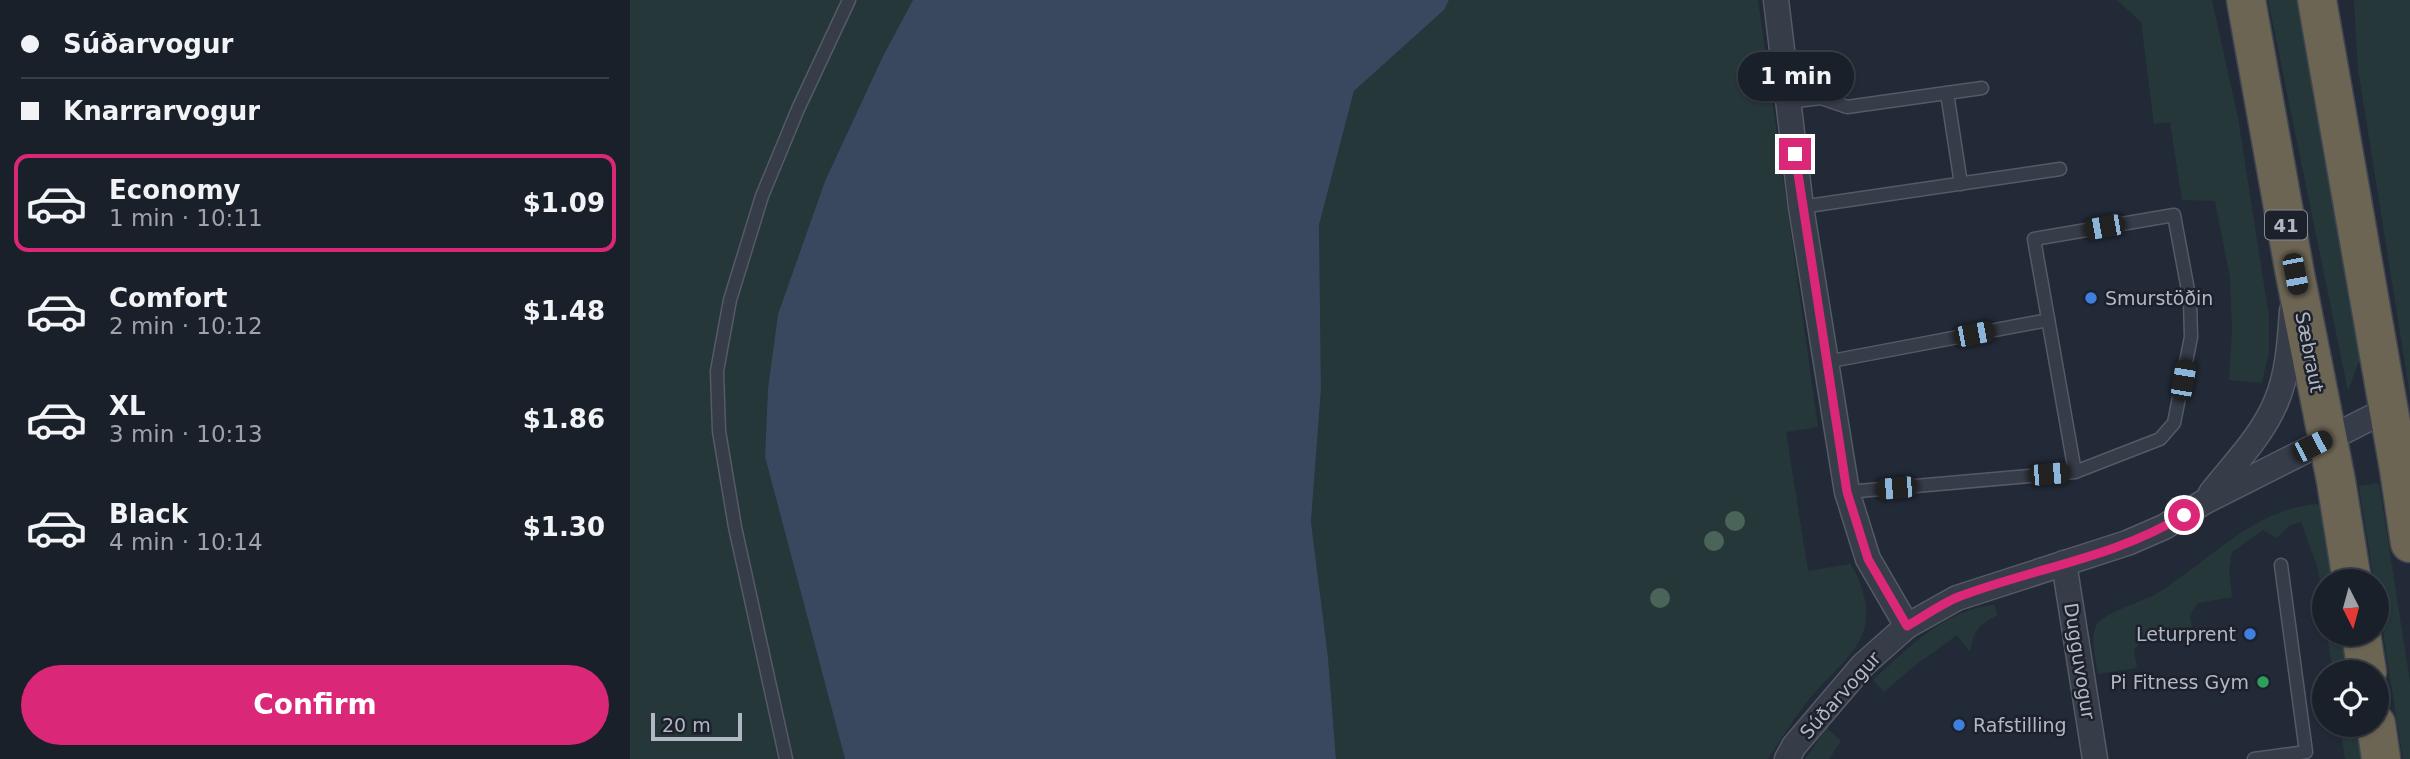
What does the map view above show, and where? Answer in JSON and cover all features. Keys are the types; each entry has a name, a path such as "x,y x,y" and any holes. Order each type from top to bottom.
{"highway":[{"path":"2317,0 2410,542"},
{"path":"2325,37 2329,0"},
{"name":"Sæbraut","path":"2245,4 2350,569"},
{"path":"2377,737 2381,759"}],"street":[{"path":"1776,0 1801,206 1847,492 1868,559 1907,626"},
{"name":"Súðarvogur","path":"2204,502 2265,423 2277,401 2290,343 2295,274"},
{"name":"Súðarvogur","path":"1787,759 1794,746 1863,665 1907,626 1956,598 2152,533 2204,502 2388,409"},
{"name":"Dugguvogur","path":"2064,564 2095,759"}],"lane":[{"path":"786,759 735,527 719,431 717,371 730,300 762,195 798,108 849,0"},
{"path":"1788,102 1821,99 1847,107 1982,88"},
{"path":"1947,93 1961,184"},
{"path":"1801,206 2060,169"},
{"path":"1847,492 2075,472 2160,439 2174,423 2191,337 2190,301 2174,215 2034,239 2075,472"},
{"path":"1826,362 2048,320"},
{"path":"2254,759 2306,752 2281,565"}],"shaded area":[{"path":"630,0 913,0 883,56 825,181 778,314 768,388 765,457 845,759 630,759"},
{"path":"1449,0 1758,0 1818,427 1786,432 1808,571 1850,564 1859,581 1866,610 1861,638 1853,651 1805,704 1768,759 1336,759 1328,657 1311,522 1321,389 1319,225 1354,91 1444,10"},
{"path":"2117,0 2212,0 2238,118 2269,317 2269,352 2262,383 2229,380 2232,329 2230,277 2215,201 2182,200 2170,122 2154,124 2141,22"},
{"path":"2268,0 2297,0 2363,351 2348,391"},
{"path":"2354,0 2410,0 2410,395 2358,69"},
{"path":"2379,483 2410,682 2410,759 2403,759 2385,646 2389,646 2389,569 2372,569 2359,486"},
{"path":"2319,504 2325,511 2336,569 2318,569 2301,522 2290,525 2277,538 2263,530 2232,552 2229,570 2232,597 2198,603 2190,615 2192,628 2147,633 2134,650 2137,668 2098,674 2094,637 2099,621 2156,594 2252,526 2295,508"},
{"path":"1994,605 1998,615 1978,629 1970,652 1957,635 1884,692 1873,680 1913,644 1943,622 1976,608"},
{"path":"2329,646 2348,646 2351,660 2331,660"},
{"path":"1827,728 1841,741 1829,759 1805,759"},
{"path":"2342,737 2364,737 2367,759 2345,759"}],"water":[{"path":"913,0 1449,0 1444,10 1354,91 1319,225 1321,389 1311,522 1328,657 1336,759 845,759 765,457 768,388 778,314 825,181 883,56"}],"place":[{"name":"Smurstöðin","path":"2091,298"},
{"name":"Leturprent","path":"2250,634"},
{"name":"Pi Fitness Gym","path":"2263,682"},
{"name":"Rafstilling","path":"1959,725"}],"route":[{"path":"1795,154 1847,492 1868,559 1907,626 1956,598 2127,543 2184,515"}]}
